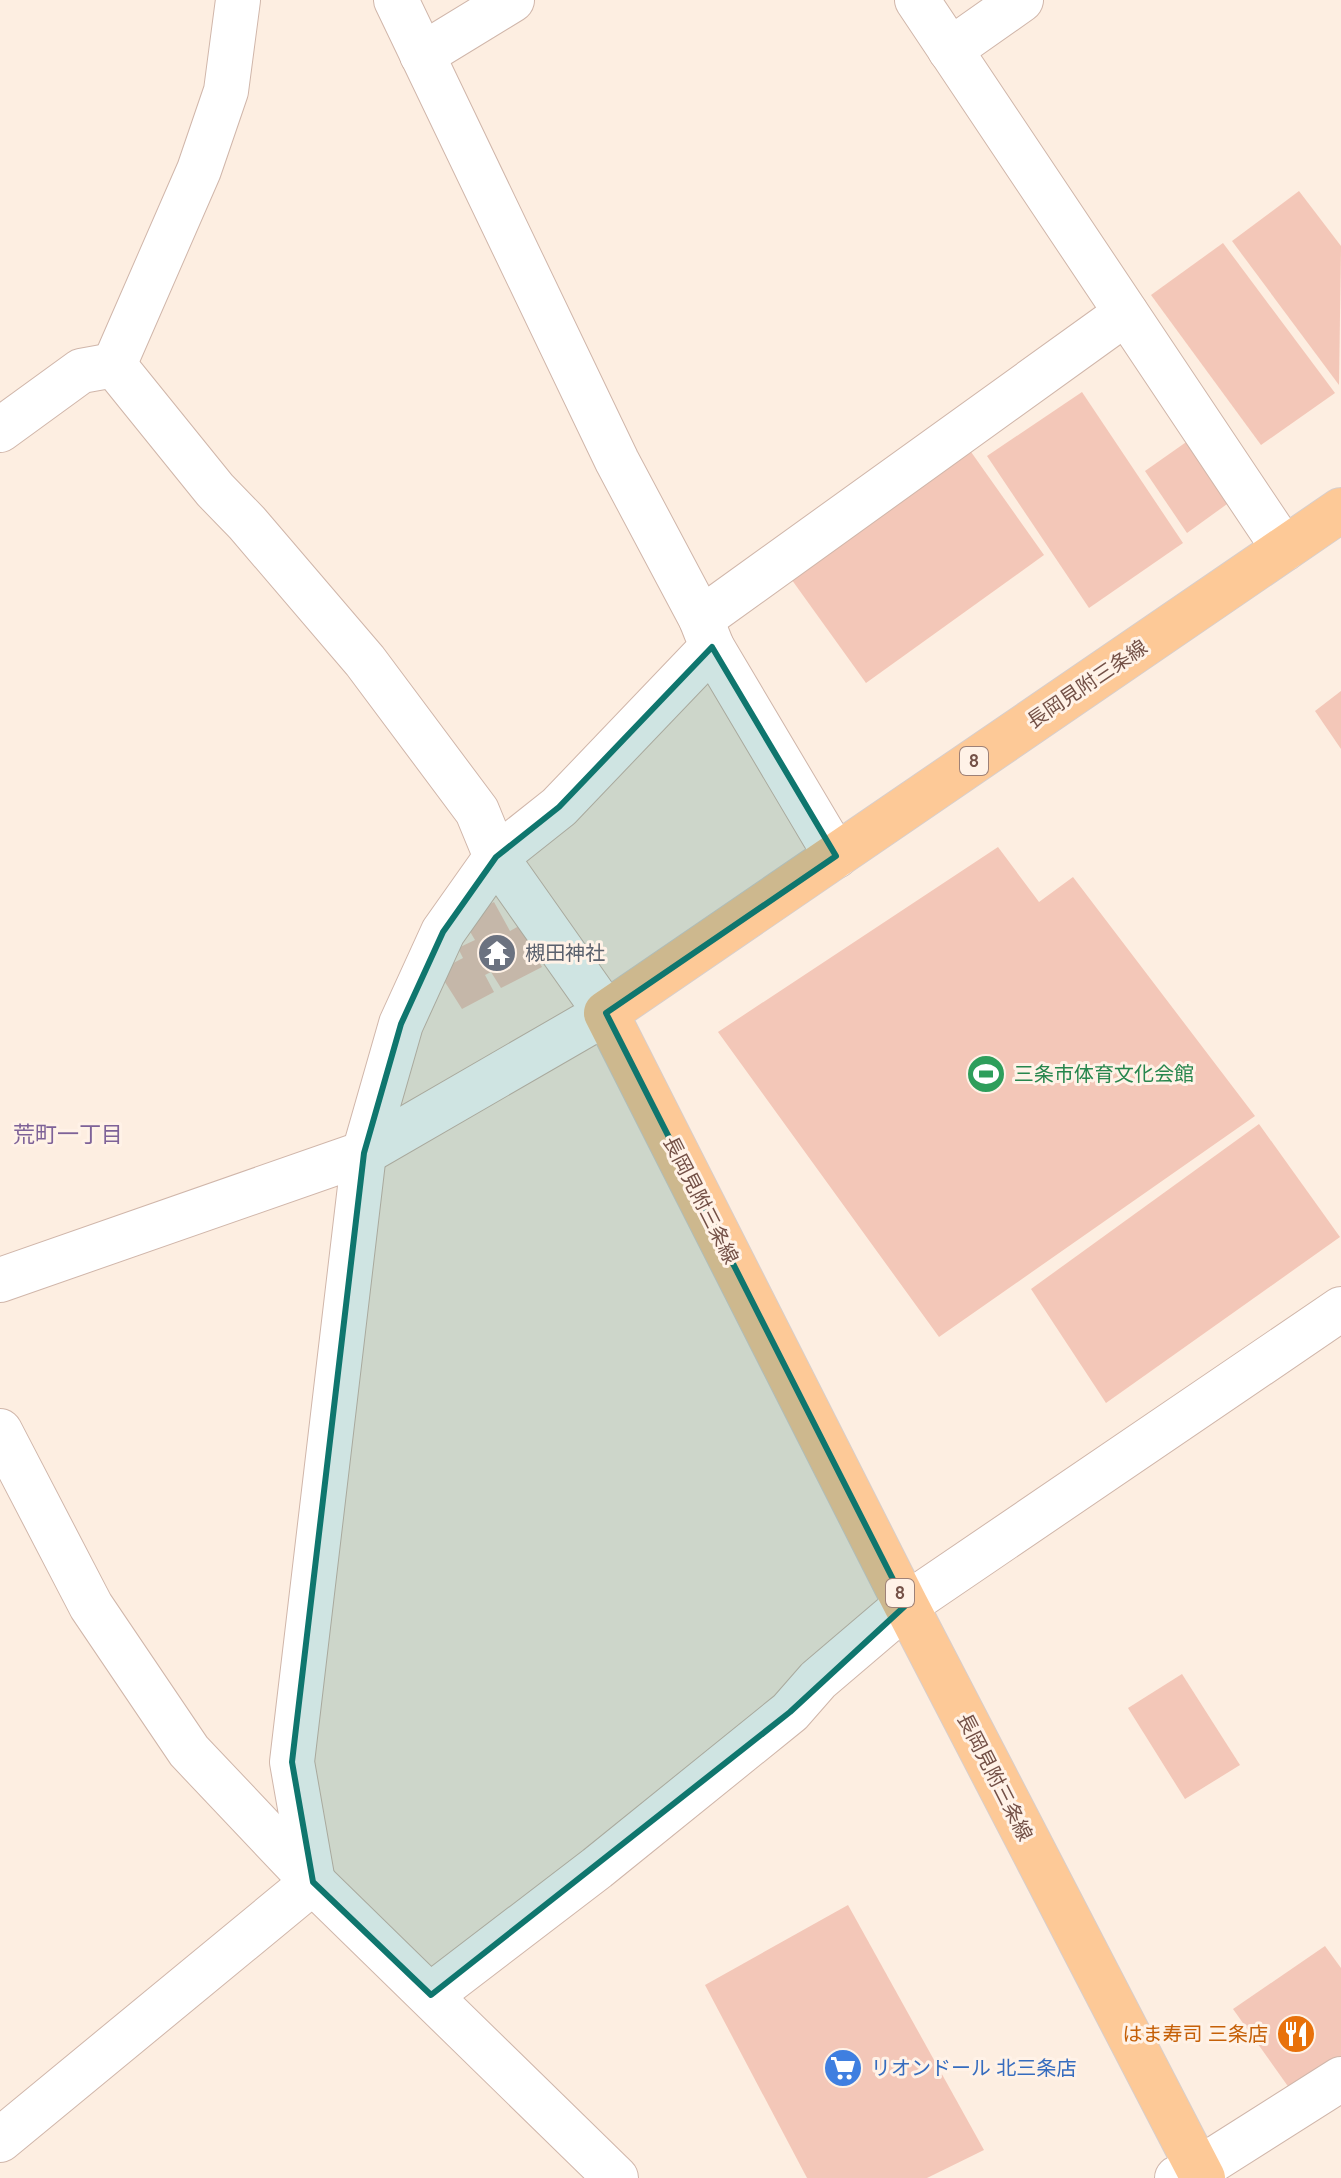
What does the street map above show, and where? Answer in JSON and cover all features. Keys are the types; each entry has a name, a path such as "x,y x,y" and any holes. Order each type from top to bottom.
{"main road":[{"name":"長岡見附三条線","path":"1193,2175 606,1013 1341,510"}],"street":[{"path":"114,365 208,143 226,91 238,0"},
{"path":"396,0 617,461 706,633 836,856"},
{"path":"422,55 512,0"},
{"path":"917,0 1284,549"},
{"path":"950,50 1021,0"},
{"path":"313,1882 292,1762 364,1153 401,1024 443,932 496,857 559,807 706,633 1126,313"},
{"path":"5,417 81,371 114,365"},
{"path":"0,1280 364,1153 606,1013 496,857 477,811 365,661 215,490 114,365"},
{"path":"431,1995 597,1868 790,1712 818,1680 906,1605 1341,1309"},
{"path":"0,1431 91,1606 189,1751 313,1882 616,2178"},
{"path":"0,2140 313,1882"},
{"path":"1193,2175 1341,2079"}],"highlighted area":[{"path":"712,647 836,856 606,1013 906,1605 790,1712 431,1995 313,1882 292,1762 364,1153 401,1024 443,932 496,857 559,807"}],"building":[{"path":"1299,191 1341,246 1339,385 1232,241"},
{"path":"1223,243 1335,393 1261,445 1151,295"},
{"path":"1082,392 1183,543 1089,608 987,456"},
{"path":"1192,438 1234,499 1187,533 1145,471"},
{"path":"964,442 1044,555 866,683 784,569"},
{"path":"1341,691 1341,749 1315,711"},
{"name":"三条市体育文化会館","path":"998,847 1039,902 1073,877 1255,1116 939,1337 718,1032"},
{"name":"槻田神社","path":"494,902 510,931 519,926 542,967 501,988 491,972 485,975 494,992 462,1009 438,971 463,958 458,948 475,940 462,918"},
{"path":"1259,1124 1340,1237 1106,1403 1031,1289"},
{"path":"1182,1674 1240,1765 1185,1799 1128,1708"},
{"name":"リオンドール 北三条店","path":"848,1905 984,2150 927,2178 807,2178 705,1985"},
{"name":"はま寿司 三条店","path":"1325,1946 1341,1968 1341,2059 1292,2092 1233,2009"}],"place":[{"name":"槻田神社","path":"497,953"},
{"name":"三条市体育文化会館","path":"986,1074"},
{"name":"はま寿司 三条店","path":"1296,2034"},
{"name":"リオンドール 北三条店","path":"843,2068"}],"district":[{"name":"荒町一丁目","path":"68,1134"}]}
